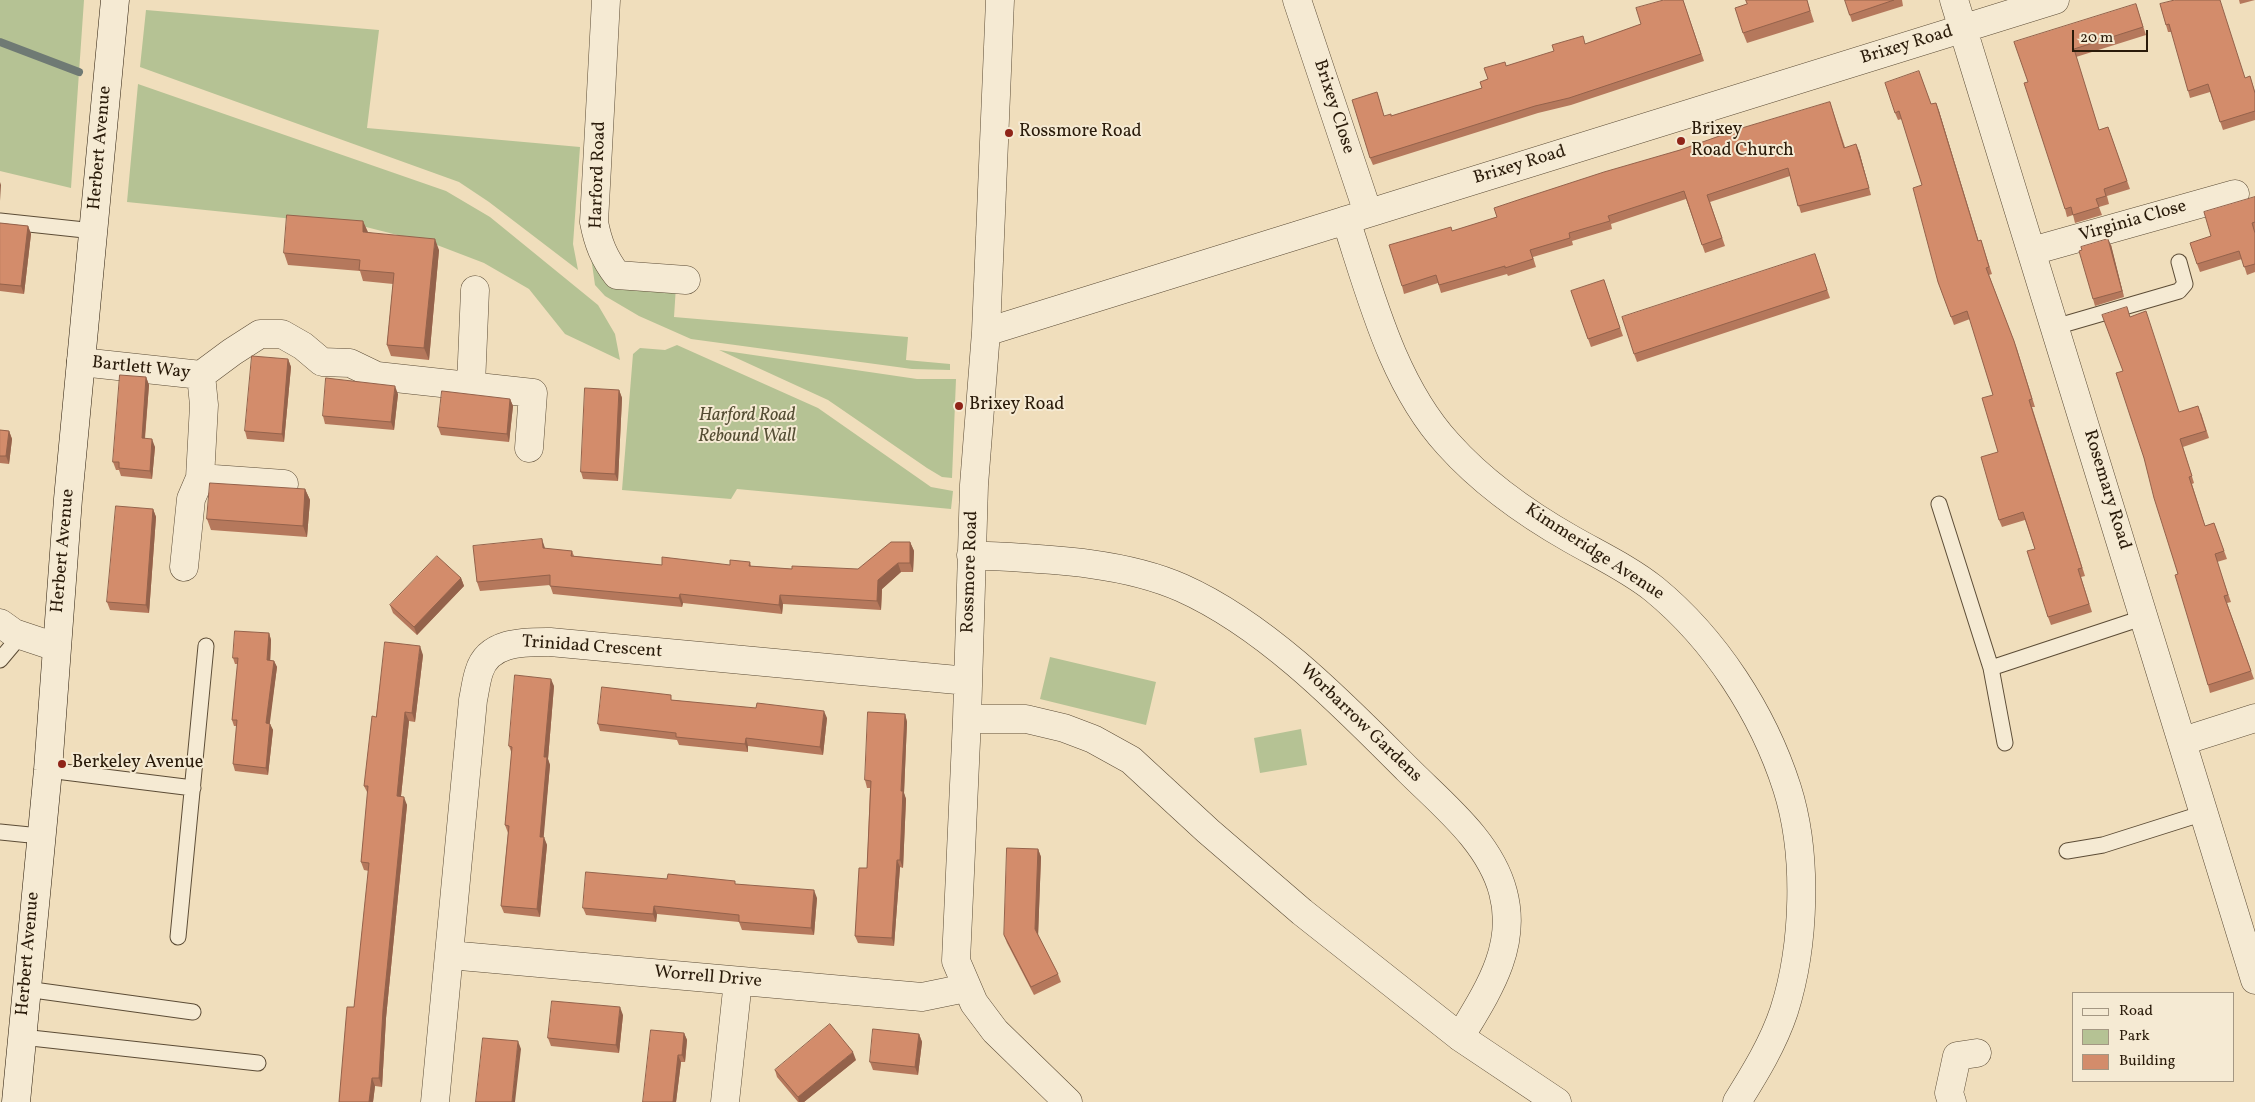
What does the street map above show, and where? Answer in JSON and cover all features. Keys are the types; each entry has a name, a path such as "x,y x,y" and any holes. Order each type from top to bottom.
{"street":[{"name":"Herbert Avenue","path":"16,1102 40,836 48,770 56,647 115,0"},
{"name":"Harford Road","path":"606,0 594,222 597,240 603,256 617,275 686,280"},
{"name":"Rossmore Road","path":"1000,0 986,332 974,485 967,719 956,961 966,988 995,1031 1068,1102"},
{"name":"Brixey Close","path":"1297,0 1357,217"},
{"name":"Rosemary Road","path":"1954,0 2255,980"},
{"name":"Brixey Road","path":"986,332 2054,0"},
{"name":"Virginia Close","path":"2032,251 2235,194"},
{"name":"Kimmeridge Avenue","path":"1357,217 1381,327 1396,361 1428,417 1446,443 1487,482 1568,538 1638,578 1680,612 1713,649 1759,721 1787,788 1795,825 1801,881 1799,933 1793,975 1784,1012 1764,1058 1737,1102"},
{"path":"470,385 475,290"},
{"name":"Bartlett Way","path":"81,362 201,375 260,334 282,334 303,346 322,362 350,363 377,376 533,392 529,448"},
{"name":"Bartlett Way","path":"184,567 191,499 200,478 204,405 201,375"},
{"path":"200,478 284,484"},
{"name":"Worbarrow Gardens","path":"971,555 1039,559 1135,571 1182,588 1236,619 1292,660 1343,703 1467,829 1493,866 1504,892 1507,927 1503,955 1489,988 1460,1037"},
{"path":"11,629 56,647"},
{"name":"Trinidad Crescent","path":"436,1102 473,700 479,670 498,649 523,642 550,642 968,681"},
{"path":"2183,741 2255,718"},
{"path":"967,719 1026,719 1064,728 1093,739 1131,760 1208,831 1302,912 1460,1037 1557,1102"},
{"name":"Worrell Drive","path":"449,955 922,997 966,988"},
{"path":"726,1102 738,981"},
{"path":"1952,1102 1949,1093 1957,1056 1977,1053"}],"lane":[{"path":"0,221 94,231"},
{"path":"2055,327 2179,291 2185,284 2180,262"},
{"path":"1939,504 1990,668 2005,743"},
{"path":"1990,668 2145,617"},
{"path":"0,660 11,629"},
{"path":"178,937 206,646"},
{"path":"48,770 193,788"},
{"path":"2067,852 2103,845 2204,813"},
{"path":"0,832 40,836"},
{"path":"26,989 193,1012"},
{"path":"22,1037 258,1063"}],"green space":[{"path":"0,0 84,0 71,188 0,171"},
{"path":"146,10 379,30 367,128 580,147 573,244 578,270 489,202 459,182 140,67"},
{"path":"138,84 446,191 490,217 598,305 615,334 620,360 565,334 529,289 484,263 437,245 362,226 127,202"},
{"path":"591,257 676,286 674,317 908,337 906,360 950,364 950,370 912,369 691,339 639,316 605,296 595,285"},
{"name":"Harford Road Rebound Wall","path":"677,345 818,408 931,487 953,491 951,509 737,489 731,499 622,490 633,354 640,348 665,350"},
{"path":"719,350 917,379 956,379 952,478 942,477 927,468 828,400"},
{"path":"1050,657 1156,682 1146,725 1040,699"},
{"path":"1301,729 1307,765 1260,773 1254,738"}],"building":[{"path":"1664,0 1683,0 1701,54 1569,98 1535,106 1370,158 1352,100 1377,92 1384,116 1391,114 1391,116 1482,88 1480,82 1488,79 1484,68 1505,62 1506,66 1554,51 1552,45 1583,36 1585,44 1641,24 1636,8"},
{"path":"1746,0 1807,0 1810,11 1743,33 1735,8 1747,4"},
{"path":"1845,0 1894,0 1850,15"},
{"path":"2175,0 2220,0 2245,78 2250,76 2255,93 2255,111 2220,122 2208,84 2188,91 2169,24 2166,25 2160,4"},
{"path":"2136,4 2143,27 2074,49 2099,130 2108,127 2127,181 2104,189 2106,196 2096,199 2099,207 2073,215 2071,207 2065,209 2024,83 2028,82 2014,42"},
{"path":"1919,71 1931,104 1936,103 1978,241 1981,240 1989,267 1986,268 2014,341 2032,399 2029,400 2082,568 2078,569 2089,604 2048,617 2027,551 2035,549 2023,512 1999,520 1981,457 1998,452 1982,398 1993,395 1967,311 1951,317 1938,282 1913,188 1922,185 1899,111 1895,113 1885,83"},
{"path":"1830,102 1844,148 1856,144 1869,188 1798,206 1788,168 1707,195 1722,238 1702,245 1684,191 1608,216 1610,221 1569,233 1570,238 1530,250 1533,259 1439,285 1436,275 1402,286 1389,245 1451,227 1452,231 1497,217 1494,208 1604,172 1680,150 1742,128"},
{"path":"2255,197 2255,222 2252,223 2255,233 2255,264 2244,267 2239,251 2197,264 2190,243 2211,236 2204,212"},
{"path":"287,215 363,221 363,232 435,239 424,348 387,345 394,273 359,270 360,260 284,253"},
{"path":"0,223 28,226 21,286 0,284"},
{"path":"2108,239 2122,291 2093,299 2079,251 2082,250 2081,247"},
{"path":"1815,254 1827,290 1634,354 1622,317"},
{"path":"1604,280 1620,328 1588,339 1571,291"},
{"path":"2127,307 2130,317 2146,311 2179,412 2198,406 2206,431 2180,439 2192,476 2189,477 2205,526 2214,523 2224,551 2215,554 2228,595 2224,596 2251,671 2208,685 2175,575 2178,574 2154,498 2144,458 2116,373 2123,371 2102,315"},
{"path":"252,356 288,359 282,434 245,431"},
{"path":"120,375 146,377 142,438 152,439 150,471 119,468 119,462 113,462"},
{"path":"326,378 395,386 391,422 323,416"},
{"path":"585,388 619,390 615,474 581,472"},
{"path":"442,391 510,399 507,434 438,427"},
{"path":"0,430 9,431 6,456 0,456"},
{"path":"210,483 305,489 303,526 207,519"},
{"path":"116,506 153,509 146,605 107,602"},
{"path":"542,539 543,548 572,551 571,556 662,565 662,557 730,565 730,560 750,562 749,566 792,569 792,566 858,569 891,542 910,542 910,563 898,563 878,580 877,601 780,595 779,605 680,594 679,598 550,586 550,575 477,582 473,546"},
{"path":"437,556 461,578 414,627 390,605"},
{"path":"235,631 269,633 267,660 274,661 266,723 270,724 266,768 233,764 237,720 232,720 238,658 233,658"},
{"path":"385,642 420,646 412,713 405,712 397,796 404,797 383,1010 379,1078 372,1078 369,1102 339,1102 347,1007 354,1007 369,863 361,862 368,786 364,786 372,716 376,717"},
{"path":"515,675 551,679 544,757 547,757 540,837 544,837 537,909 501,906 509,826 505,825 512,747 509,746"},
{"path":"602,687 671,695 671,700 756,708 757,703 824,711 820,747 746,738 745,744 676,737 676,733 598,724"},
{"path":"868,712 905,714 900,860 897,860 892,938 855,936 859,868 867,868 871,781 865,780"},
{"path":"1007,848 1038,849 1035,929 1058,974 1031,987 1004,935"},
{"path":"586,872 667,879 668,874 735,881 735,884 814,890 811,928 739,922 739,915 654,906 653,914 583,908"},
{"path":"552,1001 620,1007 616,1045 548,1038"},
{"path":"830,1024 853,1052 798,1097 775,1070"},
{"path":"873,1029 919,1034 915,1067 870,1062"},
{"path":"651,1030 684,1033 682,1055 678,1055 673,1102 643,1102"},
{"path":"483,1038 518,1041 512,1102 476,1102"}],"waterway":[{"path":"0,42 79,72"}],"place":[{"name":"Rossmore Road","path":"1009,133"},
{"name":"Brixey Road Church","path":"1681,141"},
{"name":"Brixey Road","path":"959,406"},
{"name":"Berkeley Avenue","path":"62,764"}]}
